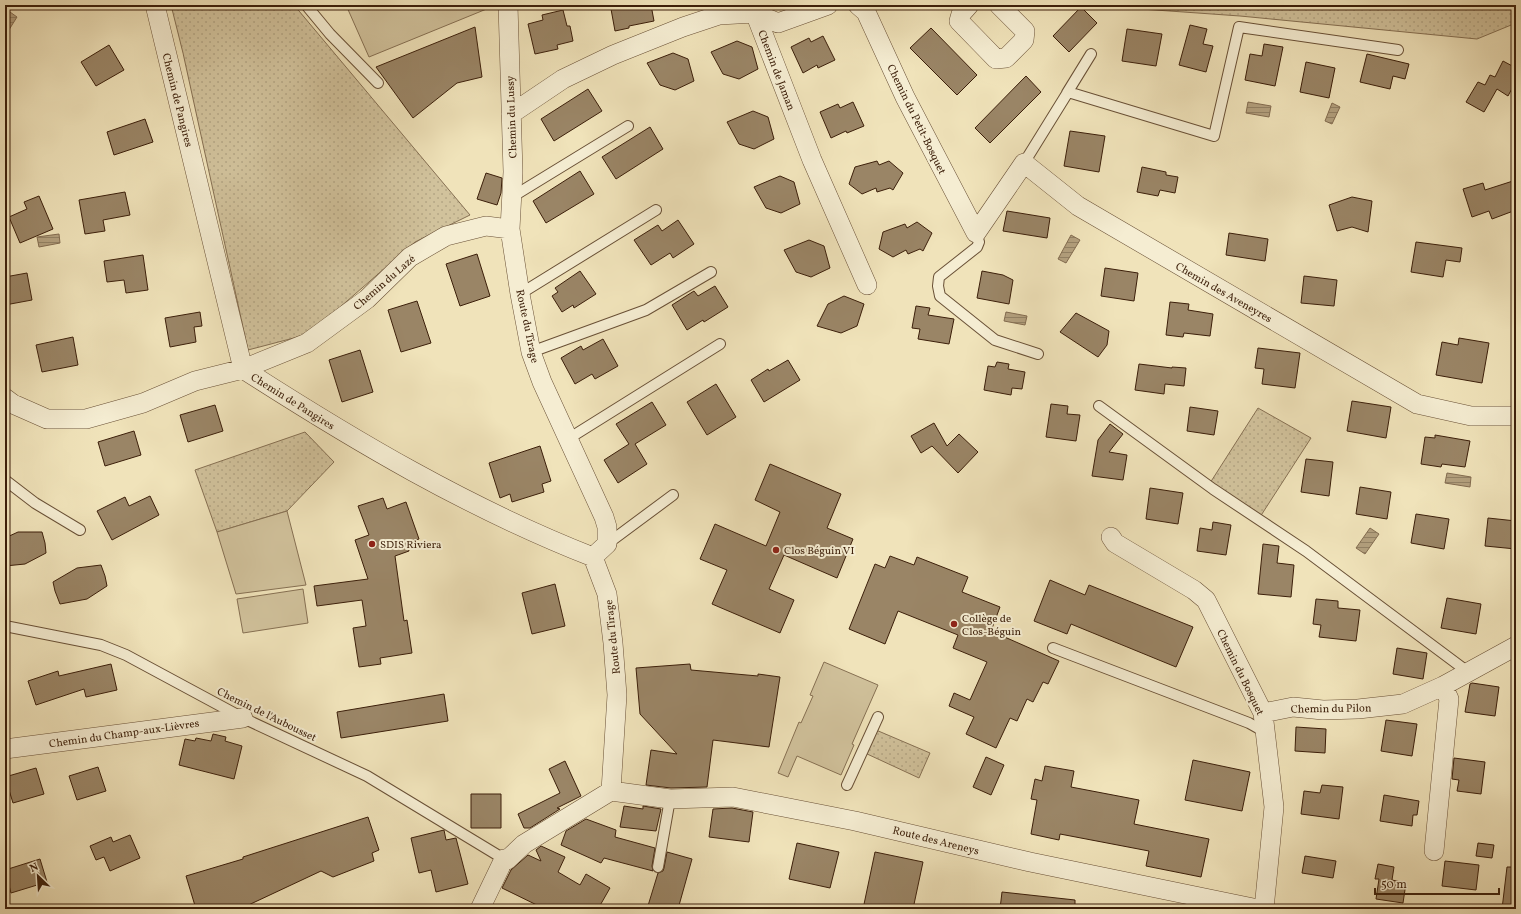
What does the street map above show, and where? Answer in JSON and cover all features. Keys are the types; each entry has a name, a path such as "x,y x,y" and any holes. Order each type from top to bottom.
{"street":[{"name":"Chemin de Pangires","path":"155,5 243,369 309,412 393,461 468,501 546,538 593,557"},
{"name":"Chemin du Lussy","path":"508,5 513,172 510,229"},
{"path":"511,114 563,79 613,55 683,27 719,15 755,13 778,23 828,5"},
{"name":"Chemin du Petit-Bosquet","path":"858,5 866,12 905,97 976,233"},
{"path":"969,5 961,14 959,21 996,59 1006,58 1024,40 1025,31 999,5"},
{"name":"Chemin de Jaman","path":"755,13 812,160 867,284"},
{"path":"976,233 1024,163"},
{"name":"Chemin des Aveneyres","path":"1024,163 1078,206 1417,404 1471,416 1516,416"},
{"name":"Chemin du Lazé","path":"5,398 13,404 47,419 86,419 143,403 195,381 243,369 307,343 367,299 410,257 446,236 486,226 510,229"},
{"name":"Route du Tirage","path":"510,229 531,352 542,382 602,512 607,528 607,544"},
{"name":"Chemin du Bosquet","path":"1111,537 1115,543 1194,590 1206,600 1263,713 1274,807 1264,909"},
{"path":"593,557 607,544"},
{"name":"Route du Tirage","path":"593,557 607,594 618,695 611,791"},
{"name":"Chemin du Pilon","path":"1263,713 1293,707 1323,710 1358,709 1403,704 1443,686 1516,646"},
{"path":"1434,851 1449,699 1443,686"},
{"name":"Chemin du Champ-aux-Lièvres","path":"5,749 243,718"},
{"path":"480,909 504,859 507,860 524,844 611,791"},
{"name":"Route des Areneys","path":"611,791 670,799 733,798 862,822 1030,862 1258,909"}],"lane":[{"path":"306,5 330,34 378,83"},
{"path":"1067,93 1214,136 1239,27 1398,50"},
{"path":"1024,163 1091,54"},
{"path":"512,197 628,126"},
{"path":"520,294 656,210"},
{"path":"976,233 979,242 977,246 939,277 938,286 940,296 995,340 1038,354"},
{"path":"531,352 646,310 711,272"},
{"path":"568,439 720,344"},
{"path":"1099,406 1213,489 1306,552 1468,672"},
{"path":"5,480 35,503 80,530"},
{"path":"607,544 673,495"},
{"name":"Chemin de l'Aubousset","path":"5,626 101,645 126,655 243,718 367,776 504,859"},
{"path":"1053,648 1250,723 1265,732"},
{"path":"847,785 878,717"},
{"path":"658,867 670,799"}],"shaded area":[{"path":"171,5 294,5 470,215 415,242 309,334 248,350 183,53"},
{"path":"346,5 488,5 489,8 369,57"},
{"path":"1112,5 1516,5 1516,23 1477,39 1240,16 1113,7"},
{"path":"10,12 17,17 7,33 5,32 5,19"},
{"path":"1248,102 1271,106 1269,117 1246,113"},
{"path":"1332,103 1340,107 1332,124 1325,121"},
{"path":"59,234 60,243 39,247 37,237"},
{"path":"1071,235 1080,240 1066,263 1058,259"},
{"path":"1006,312 1027,316 1025,325 1004,321"},
{"path":"1258,408 1311,438 1260,517 1210,483"},
{"path":"305,432 334,462 287,511 217,532 195,470"},
{"path":"1447,473 1471,477 1470,487 1445,483"},
{"path":"287,511 306,585 236,594 217,532"},
{"path":"1370,528 1379,534 1365,554 1356,548"},
{"path":"303,589 308,623 243,633 237,599"},
{"path":"824,662 878,685 852,744 854,745 841,775 797,756 788,777 778,773 799,722 801,723 813,696 810,695"},
{"path":"876,730 930,753 919,778 865,753"}],"building":[{"path":"625,5 651,5 654,21 629,26 629,28 615,31 611,9 626,7"},
{"path":"1081,7 1097,23 1069,52 1053,36"},
{"path":"563,10 567,26 570,26 573,41 557,45 558,49 535,54 528,24 543,20 542,15"},
{"path":"1190,25 1207,29 1203,44 1213,46 1206,72 1179,65"},
{"path":"475,27 482,77 457,83 413,118 376,67"},
{"path":"931,28 977,75 957,95 910,48"},
{"path":"1127,29 1162,34 1156,66 1122,61"},
{"path":"823,36 835,60 818,68 817,65 803,73 791,47 809,38 811,42"},
{"path":"737,41 752,47 758,69 739,79 723,74 711,52"},
{"path":"1264,44 1283,47 1275,86 1245,80 1250,54 1262,56"},
{"path":"109,45 124,70 96,86 81,62"},
{"path":"673,53 688,59 694,81 675,90 660,85 647,63"},
{"path":"1367,54 1409,64 1405,79 1393,76 1390,89 1360,82"},
{"path":"1503,61 1516,68 1516,81 1508,96 1497,89 1484,112 1466,102 1478,82 1485,85 1490,75 1495,77"},
{"path":"1306,62 1335,68 1329,98 1300,92"},
{"path":"1026,76 1041,92 990,143 975,128"},
{"path":"588,89 602,111 554,141 541,119"},
{"path":"853,102 864,126 847,133 846,131 831,138 820,112 838,104 840,108"},
{"path":"753,111 768,117 774,139 754,149 739,144 727,122"},
{"path":"145,119 153,142 114,155 107,132"},
{"path":"650,127 663,149 616,179 602,157"},
{"path":"1070,131 1105,136 1099,172 1064,166"},
{"path":"877,161 879,165 889,161 903,173 893,190 890,188 877,192 876,188 862,194 849,184 855,167"},
{"path":"1142,167 1166,172 1166,175 1178,177 1175,193 1160,190 1158,196 1137,192"},
{"path":"580,171 594,194 546,223 533,201"},
{"path":"486,173 502,178 501,193 497,205 477,199"},
{"path":"780,176 794,182 800,204 781,213 766,208 754,187"},
{"path":"1516,180 1516,210 1492,219 1489,211 1472,217 1463,189 1483,183 1485,190"},
{"path":"125,192 130,215 103,220 105,231 85,234 79,200"},
{"path":"39,196 53,229 20,243 9,217 27,209 24,202"},
{"path":"1352,197 1372,201 1368,232 1352,227 1337,231 1329,205"},
{"path":"1007,211 1050,218 1047,238 1003,231"},
{"path":"678,220 694,244 673,258 670,253 651,265 634,240 658,225 662,231"},
{"path":"917,222 932,233 923,251 920,249 908,254 906,250 893,257 879,249 883,232 905,224 907,228"},
{"path":"1229,233 1268,239 1265,261 1226,255"},
{"path":"809,240 824,246 830,268 811,277 796,272 784,250"},
{"path":"1416,242 1462,248 1460,262 1446,260 1443,277 1411,272"},
{"path":"477,254 490,296 460,306 446,264"},
{"path":"143,255 148,290 126,293 124,280 107,282 104,261"},
{"path":"1105,268 1138,273 1134,301 1101,296"},
{"path":"580,271 596,294 574,308 573,305 562,312 552,296 558,292 555,288"},
{"path":"982,271 1003,275 1013,280 1009,304 977,298"},
{"path":"27,273 32,300 5,305 5,277"},
{"path":"1304,276 1337,280 1334,306 1301,303"},
{"path":"715,286 728,307 704,322 703,320 687,330 672,305 694,291 698,296"},
{"path":"844,296 864,304 857,326 841,333 817,326 828,304"},
{"path":"417,301 431,343 401,352 388,310"},
{"path":"1170,302 1189,304 1188,310 1213,314 1210,336 1184,333 1183,337 1166,335"},
{"path":"916,306 930,308 928,315 954,319 949,344 918,339 920,329 912,328"},
{"path":"200,312 202,326 194,327 196,342 170,347 165,318"},
{"path":"1076,313 1109,331 1107,345 1098,357 1060,332"},
{"path":"73,337 78,365 42,372 36,345"},
{"path":"1459,338 1489,343 1482,383 1436,375 1442,342 1458,345"},
{"path":"603,339 618,366 595,379 592,374 575,384 561,358 581,346 583,350"},
{"path":"1258,348 1300,353 1295,388 1262,384 1264,369 1255,368"},
{"path":"360,350 373,392 342,402 329,360"},
{"path":"788,360 800,380 764,402 751,380 768,369 769,371"},
{"path":"997,362 1009,364 1008,369 1025,372 1022,389 1012,388 1011,395 984,390 988,366 995,367"},
{"path":"1139,364 1186,368 1184,386 1165,384 1164,394 1135,390"},
{"path":"716,384 736,417 707,435 687,402"},
{"path":"1352,401 1391,407 1386,438 1347,431"},
{"path":"652,402 666,425 635,444 647,464 618,483 604,460 629,444 616,424"},
{"path":"1051,404 1068,406 1067,414 1080,415 1076,441 1046,437"},
{"path":"215,405 223,431 188,442 180,415"},
{"path":"1190,407 1218,411 1214,435 1187,431"},
{"path":"934,423 947,446 959,434 978,452 958,473 932,446 921,453 911,436"},
{"path":"1110,424 1123,434 1109,452 1127,455 1123,480 1092,476 1098,440"},
{"path":"134,431 141,455 105,466 98,442"},
{"path":"1435,435 1470,441 1465,467 1442,464 1441,467 1421,464 1425,437 1435,438"},
{"path":"540,446 551,481 542,484 544,492 512,502 510,494 500,498 489,463"},
{"path":"1306,459 1333,462 1329,496 1301,492"},
{"name":"Clos Béguin VI","path":"770,464 841,494 827,528 853,539 837,578 784,555 769,589 794,600 780,633 712,604 727,570 700,559 715,524 766,546 780,512 755,500"},
{"path":"1360,487 1391,492 1387,519 1356,514"},
{"path":"1150,488 1183,493 1178,524 1146,519"},
{"path":"150,496 159,515 112,540 97,511 125,497 129,506"},
{"path":"383,498 387,509 406,502 419,539 407,543 409,551 395,556 404,621 407,620 412,653 380,658 381,664 359,667 353,628 366,626 362,600 317,606 314,586 368,579 355,540 369,535 358,506"},
{"path":"1416,514 1449,519 1444,549 1411,543"},
{"path":"1488,518 1516,521 1516,549 1485,546"},
{"path":"1213,522 1231,525 1226,555 1197,551 1200,528 1212,530"},
{"path":"18,532 42,532 46,553 25,564 5,566 5,538"},
{"path":"1263,544 1279,546 1277,563 1294,565 1291,597 1258,594"},
{"path":"890,556 914,565 917,557 968,577 962,592 1000,607 991,631 1059,661 1048,684 1043,682 1033,702 1027,699 1017,721 1010,718 996,748 966,734 974,717 949,706 954,693 970,700 987,662 953,648 958,635 898,611 885,644 849,629 875,564 885,568"},
{"path":"101,565 107,586 87,599 60,604 53,582 77,568"},
{"path":"1050,580 1085,595 1089,585 1193,627 1176,667 1071,624 1067,634 1034,621"},
{"path":"555,584 565,626 532,634 522,593"},
{"path":"1447,598 1481,604 1476,634 1441,628"},
{"path":"1316,599 1338,601 1338,608 1360,610 1356,641 1319,637 1321,625 1313,624"},
{"path":"1397,648 1427,653 1423,679 1393,674"},
{"path":"111,664 117,690 86,697 84,689 36,705 28,681 58,671 59,676"},
{"path":"690,664 691,670 758,676 758,674 780,677 769,747 713,740 707,787 671,788 646,785 651,750 677,754 640,714 636,668"},
{"path":"1472,683 1499,687 1495,716 1465,712 1470,684"},
{"path":"444,694 448,721 341,738 337,712"},
{"path":"1386,720 1417,724 1412,756 1381,751"},
{"path":"1296,727 1326,729 1325,753 1295,751"},
{"path":"213,734 226,737 225,741 242,746 234,779 179,765 185,739 195,741 196,738 211,741"},
{"path":"986,757 1004,765 991,795 973,787"},
{"path":"1454,758 1485,762 1481,794 1457,791 1459,780 1452,779"},
{"path":"1193,760 1250,772 1242,811 1185,800"},
{"path":"565,761 581,796 557,808 560,809 530,828 524,828 518,814 560,793 549,769"},
{"path":"1045,766 1074,771 1071,787 1139,800 1134,824 1209,839 1201,877 1146,866 1149,851 1060,834 1059,840 1031,834 1037,800 1031,799 1035,779 1042,781"},
{"path":"98,767 106,791 77,800 69,776"},
{"path":"36,768 44,794 13,803 5,777"},
{"path":"1322,785 1343,787 1339,819 1301,814 1304,791 1320,793"},
{"path":"471,794 501,794 501,828 471,828"},
{"path":"1384,795 1419,801 1417,815 1413,815 1412,826 1380,821"},
{"path":"624,806 643,809 643,806 661,809 656,831 620,827"},
{"path":"732,808 753,812 749,842 709,837 713,809"},
{"path":"368,817 379,850 372,853 374,861 333,877 321,871 240,909 196,909 186,876 243,859 243,857"},
{"path":"586,819 616,830 615,837 655,848 652,866 653,871 604,858 601,863 561,845 566,831"},
{"path":"444,830 446,840 456,838 468,884 436,892 431,870 419,873 411,838"},
{"path":"130,835 140,858 110,871 104,857 96,860 90,846 111,837 113,842"},
{"path":"797,843 839,852 830,888 789,879"},
{"path":"1478,843 1494,845 1492,858 1476,856"},
{"path":"541,846 565,857 558,872 580,885 586,874 610,888 598,909 545,909 502,888 511,870 528,855 541,861 536,850"},
{"path":"667,852 692,859 678,909 647,909 658,873 663,871"},
{"path":"875,852 923,862 913,909 863,909"},
{"path":"1305,856 1336,861 1333,878 1302,873"},
{"path":"40,859 47,882 11,893 5,870"},
{"path":"1445,861 1479,865 1476,890 1442,886"},
{"path":"1378,864 1394,867 1392,880 1406,883 1403,903 1376,899 1379,879 1375,879"},
{"path":"1507,867 1516,867 1516,909 1502,909"},
{"path":"1002,892 1075,900 1075,909 1000,909"}],"place":[{"name":"SDIS Riviera","path":"372,544"},
{"name":"Clos Béguin VI","path":"776,550"},
{"name":"Collège de Clos-Béguin","path":"954,624"}]}
